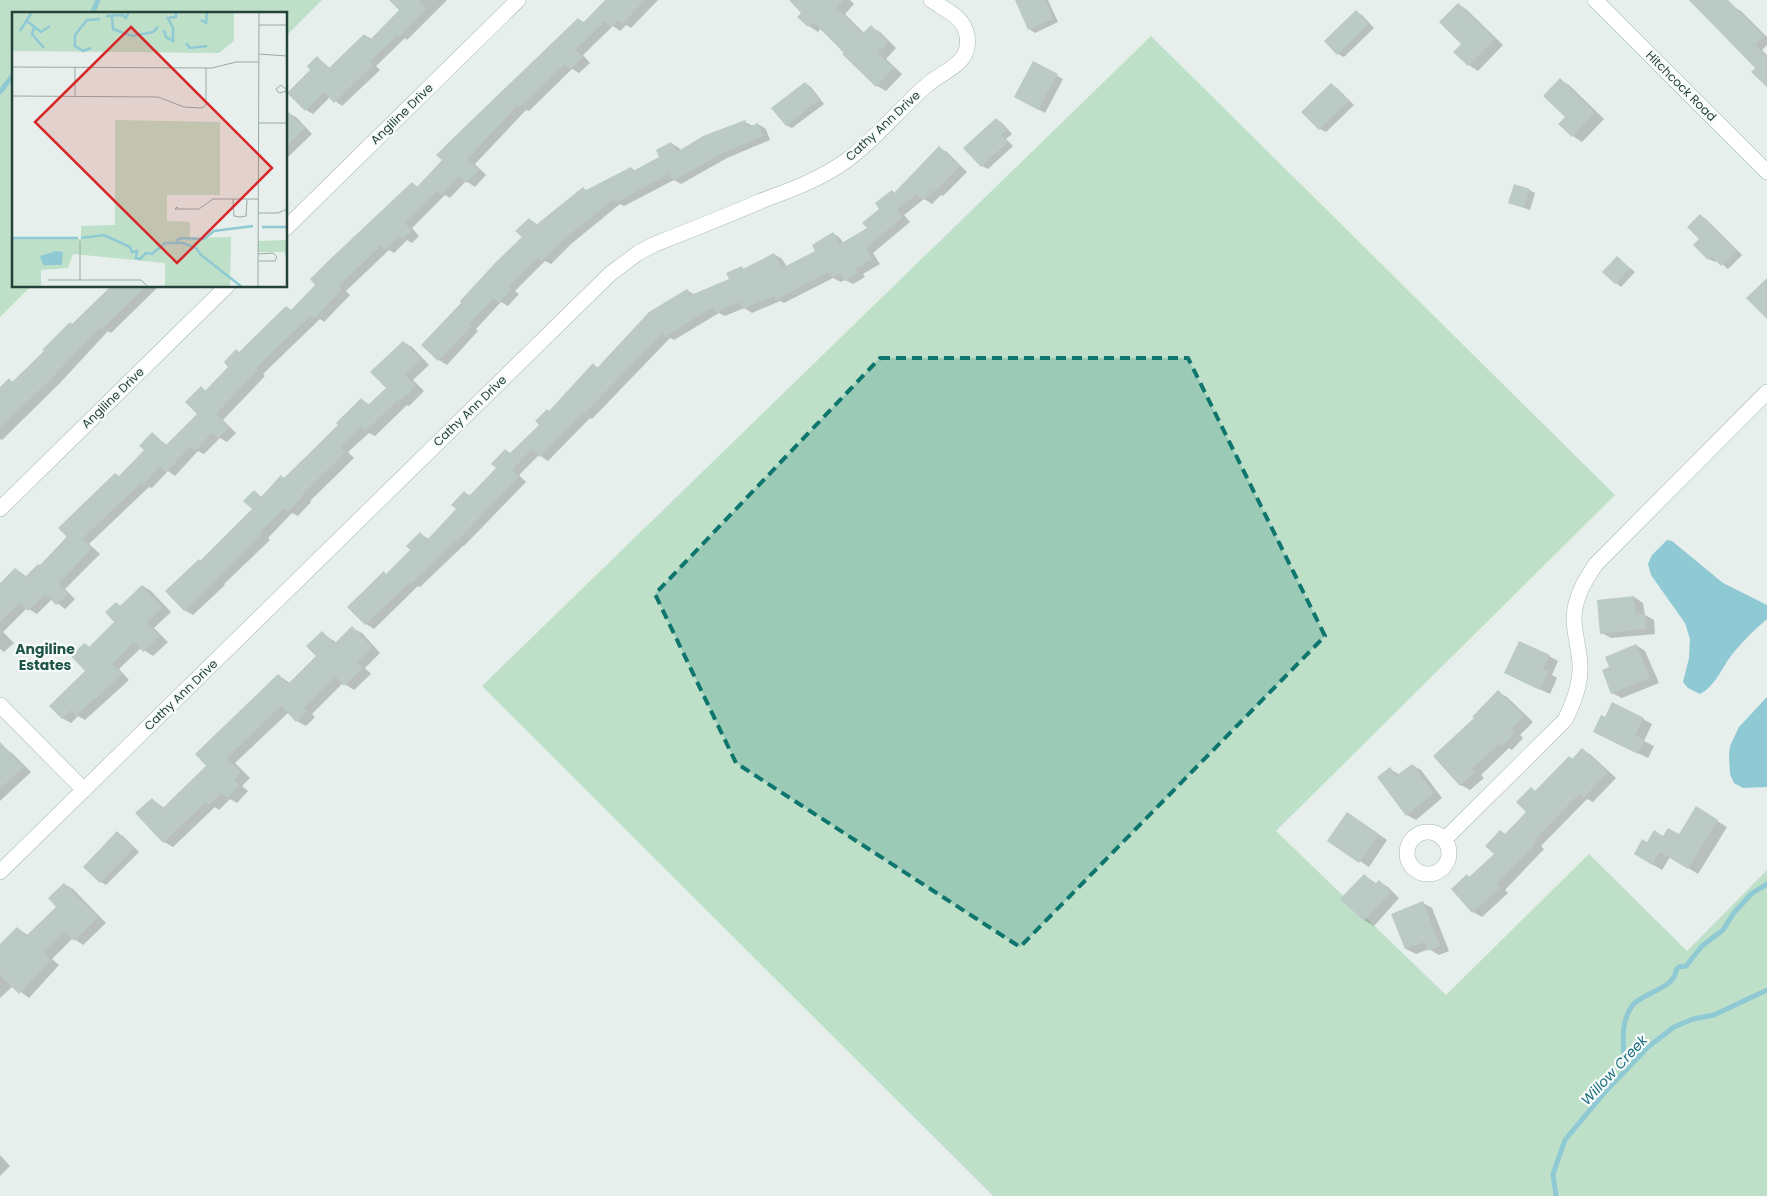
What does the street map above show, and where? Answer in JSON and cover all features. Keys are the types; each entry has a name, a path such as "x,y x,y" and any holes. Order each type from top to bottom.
{"street":[{"name":"Angiline Drive","path":"288,226 518,0"},
{"name":"Cathy Ann Drive","path":"0,872 610,274 638,253 656,244 802,185 832,170 848,160 927,85 959,64 967,47 967,36 959,19 931,0"},
{"name":"Hitchcock Road","path":"1595,0 1767,172"},
{"name":"Angiline Drive","path":"0,509 225,288"},
{"path":"1444,840 1565,720 1574,701 1579,681 1580,665 1574,617 1579,594 1585,580 1596,564 1767,392"},
{"path":"0,706 84,790"}],"highlighted area":[{"path":"880,358 1188,358 1325,636 1020,947 736,763 655,594"}],"green space":[{"path":"0,0 322,0 288,34 288,12 12,12 12,288 29,288 0,317"},
{"path":"1151,36 1615,495 1276,831 1446,995 1589,854 1687,951 1767,870 1767,1196 993,1196 482,686"}],"water":[{"path":"1667,540 1672,541 1723,583 1767,605 1767,619 1730,657 1711,686 1700,694 1688,688 1683,682 1689,658 1690,639 1685,623 1651,575 1648,564 1652,555"},
{"path":"1767,697 1767,787 1743,788 1734,783 1730,774 1730,746 1739,727"}],"building":[{"path":"389,0 418,0 427,9 399,37 398,35 370,61 373,65 334,103 324,92 305,111 288,94 310,70 307,66 317,56 329,68 364,34 370,40 399,10"},
{"path":"605,0 645,0 622,24 618,20 611,27 605,21 575,50 583,57 570,69 565,64 520,107 518,105 467,159 479,170 466,183 459,176 441,195 437,191 404,223 412,230 403,239 399,236 385,249 381,245 339,286 342,289 315,318 311,315 256,368 258,370 216,414 229,427 218,438 212,433 195,451 190,447 166,472 160,466 143,485 141,483 82,539 92,548 58,584 68,594 56,605 45,594 28,611 20,603 0,622 0,583 15,568 25,577 38,564 40,565 67,537 58,528 115,473 119,476 144,450 139,446 152,432 166,445 197,414 185,402 201,386 205,391 228,367 224,362 236,349 239,352 286,306 291,310 315,285 310,279 325,264 412,182 417,187 442,160 436,155 449,142 578,18 583,23"},
{"path":"789,0 844,0 837,8 862,34 871,25 888,42 878,53 894,68 876,87 813,22 808,27 797,17 801,13"},
{"path":"1015,0 1045,0 1053,19 1028,30"},
{"path":"1689,0 1728,0 1764,36 1755,45 1767,56 1767,87 1751,72 1755,68"},
{"path":"1458,3 1495,39 1468,66 1453,52 1461,44 1439,22"},
{"path":"1356,10 1369,24 1337,55 1324,41"},
{"path":"1033,61 1058,74 1038,110 1014,97"},
{"path":"1560,78 1595,113 1572,137 1558,124 1565,117 1543,96"},
{"path":"805,82 819,100 786,126 771,108"},
{"path":"1331,83 1349,101 1319,130 1301,112"},
{"path":"288,112 305,128 288,145"},
{"path":"996,118 1007,130 1001,135 1008,142 981,167 963,148"},
{"path":"745,120 748,127 758,123 763,136 719,155 673,181 669,174 616,203 614,199 563,240 542,261 538,257 509,286 512,289 499,303 494,298 469,324 472,326 438,361 421,345 461,303 460,301 495,263 522,237 515,231 529,218 536,225 583,187 586,190 631,167 633,171 659,157 656,150 671,142 677,152 703,136"},
{"path":"939,146 960,166 935,192 933,190 923,200 917,194 897,210 903,217 866,248 872,259 856,269 858,273 845,281 840,273 832,278 828,272 776,300 774,296 743,309 740,302 716,312 713,307 665,337 663,333 540,457 532,449 512,470 519,477 455,543 365,625 347,607 384,571 386,574 410,550 406,546 420,532 427,540 456,509 451,505 464,491 469,496 496,468 491,464 505,449 510,453 539,425 535,421 547,409 549,411 593,363 597,368 649,312 687,289 691,295 729,279 726,273 742,266 743,269 774,253 782,268 815,251 812,245 833,232 840,244 867,228 862,223 879,209 875,203 892,190 894,193"},
{"path":"1514,184 1530,189 1524,208 1508,203"},
{"path":"1700,214 1737,251 1721,266 1712,257 1708,260 1693,245 1699,239 1687,227"},
{"path":"1617,256 1630,268 1615,284 1602,272"},
{"path":"1767,278 1767,319 1746,298"},
{"path":"109,288 144,288 102,329 100,327 51,379 0,428 0,387 9,378 12,382 70,322 72,324"},
{"path":"403,341 421,359 405,374 416,386 399,402 398,400 365,432 361,427 340,447 346,452 302,495 288,512 284,508 260,532 262,534 184,611 165,591 199,559 200,561 252,509 243,501 254,490 261,497 281,475 284,478 338,425 336,423 361,398 368,405 386,388 370,372"},
{"path":"142,585 163,607 147,622 160,636 143,652 134,642 112,664 122,674 76,716 71,710 62,719 49,706 85,671 71,656 84,643 89,647 114,622 105,612 116,602 120,606"},
{"path":"1634,596 1636,615 1645,614 1646,629 1600,634 1597,600"},
{"path":"352,626 372,647 357,662 363,668 344,686 335,676 304,708 307,711 296,722 281,706 227,758 241,772 234,780 240,785 227,798 221,793 209,805 206,802 163,843 135,813 152,798 162,809 206,766 195,754 278,674 288,684 316,656 306,646 322,631 334,644"},
{"path":"1519,641 1550,655 1543,669 1549,671 1540,690 1504,673"},
{"path":"1636,644 1650,678 1611,694 1602,670 1609,667 1605,657"},
{"path":"1498,690 1524,716 1511,729 1515,733 1502,746 1500,743 1472,769 1475,772 1460,786 1433,756 1474,718 1472,717"},
{"path":"1612,702 1644,718 1635,735 1645,740 1638,754 1593,732 1601,715 1605,717"},
{"path":"0,742 24,767 0,789"},
{"path":"1582,748 1608,772 1584,798 1579,794 1534,841 1536,843 1497,884 1500,888 1472,913 1451,889 1467,874 1469,877 1494,854 1485,846 1500,830 1505,834 1526,812 1516,802 1531,787 1535,791 1569,756 1572,759"},
{"path":"1412,764 1434,793 1406,816 1377,777 1390,767 1396,776"},
{"path":"1696,806 1718,820 1688,869 1660,852 1652,865 1634,854 1642,839 1647,842 1654,830 1663,836 1668,828 1679,834"},
{"path":"1347,812 1379,834 1359,863 1327,841"},
{"path":"117,831 134,848 100,883 83,867"},
{"path":"1364,874 1375,884 1379,880 1391,892 1364,921 1340,899"},
{"path":"64,883 98,917 74,941 65,932 44,953 51,960 19,994 0,975 0,944 17,927 26,936 56,907 48,898"},
{"path":"1423,901 1440,946 1428,951 1425,942 1405,949 1391,914"}],"waterway":[{"path":"93,12 98,0"},
{"path":"0,92 12,77"},
{"path":"1624,1072 1623,1038 1625,1022 1632,1006 1643,997 1670,982 1679,967 1686,966 1702,946 1723,930 1733,914 1751,894 1767,884"},
{"name":"Willow Creek","path":"1556,1196 1553,1174 1565,1140 1605,1092 1648,1047 1674,1027 1693,1019 1714,1015 1767,990"}],"district":[{"name":"Angiline Estates","path":"45,658"}]}
